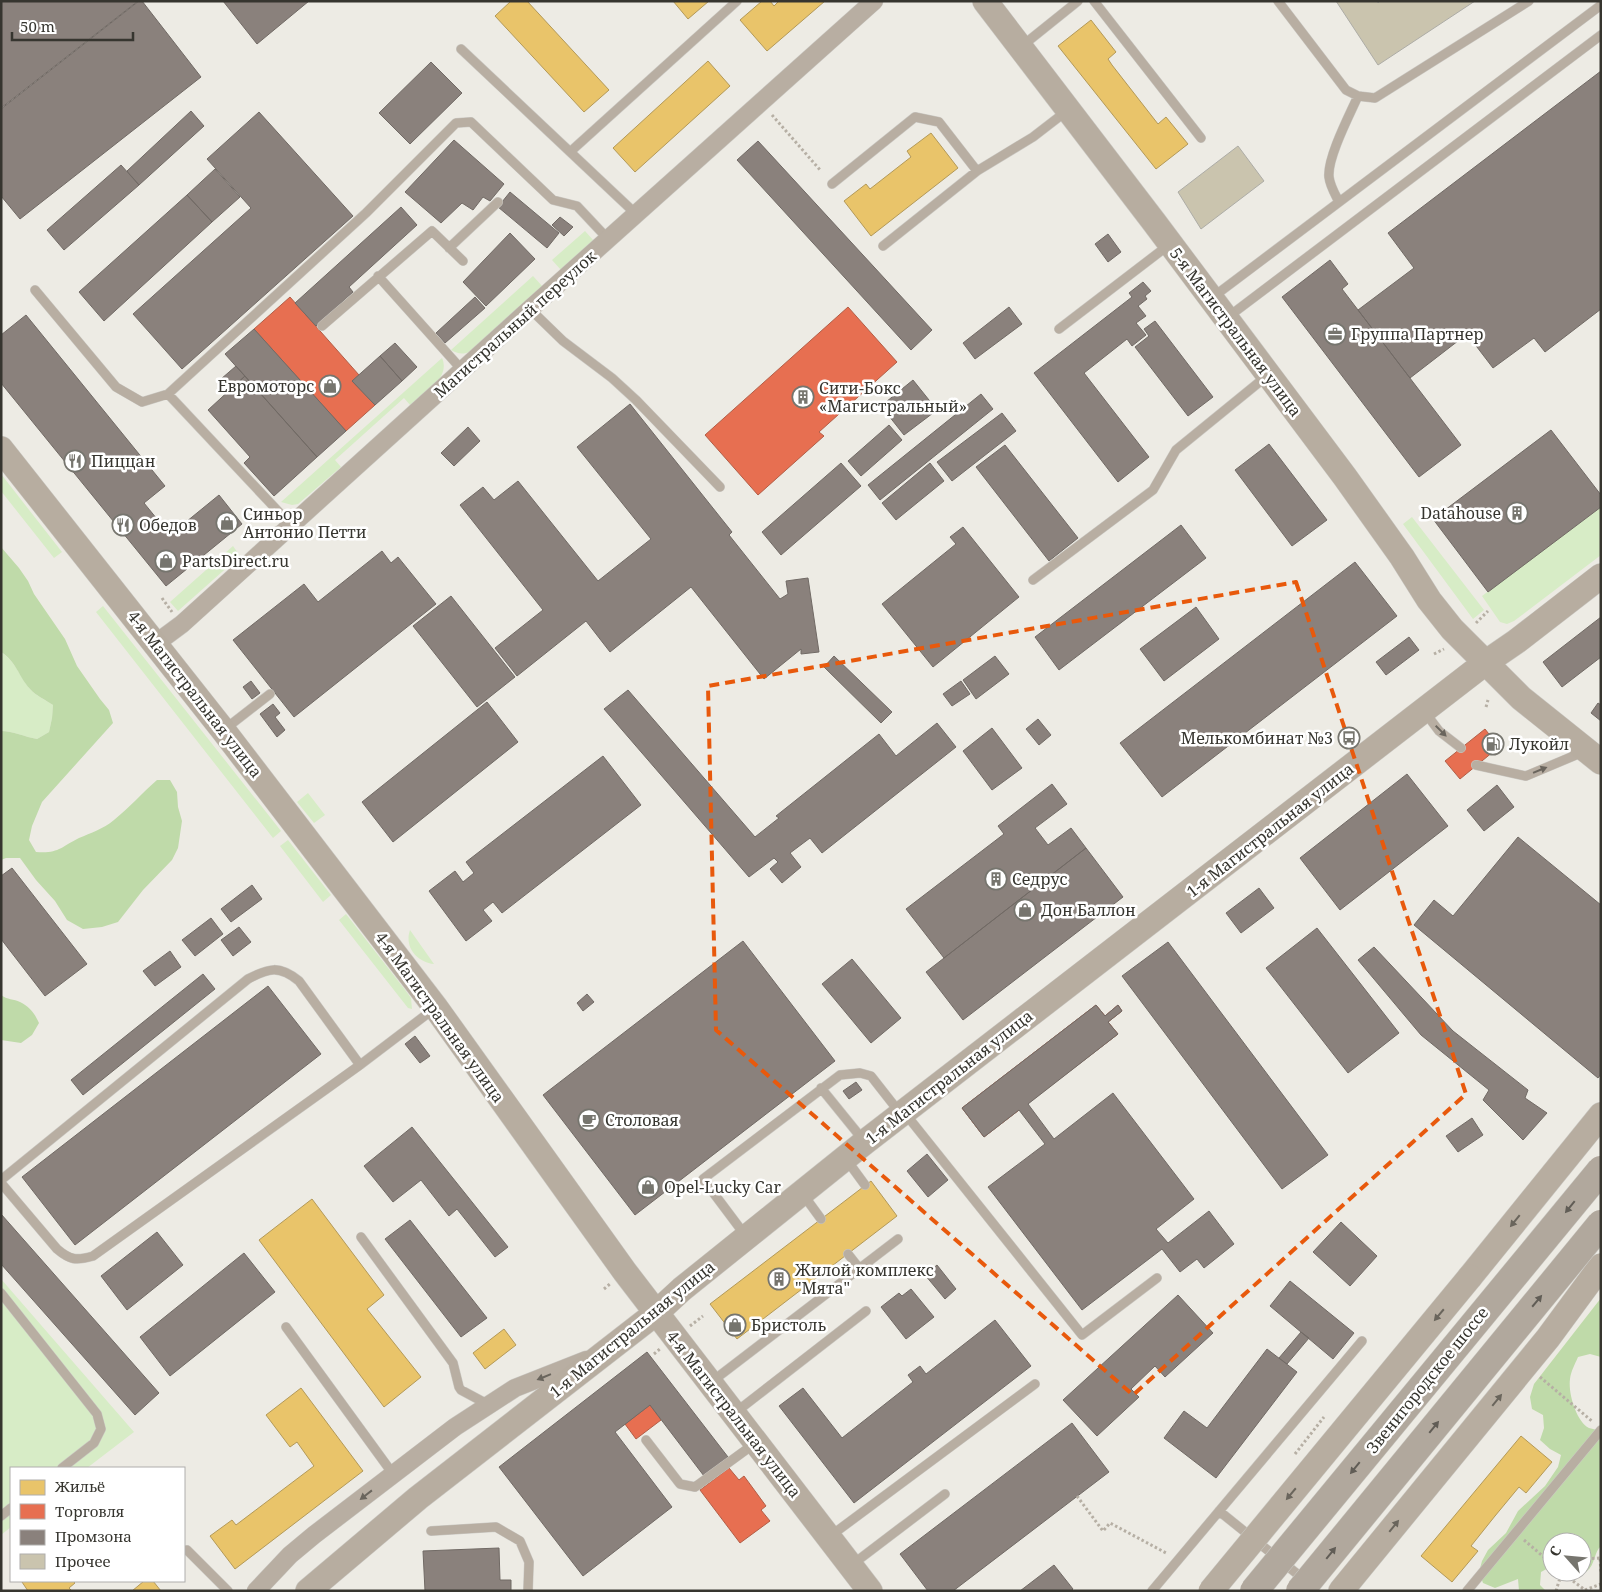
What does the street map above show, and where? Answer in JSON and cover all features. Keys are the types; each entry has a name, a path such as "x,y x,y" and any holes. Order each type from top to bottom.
{"main road":[{"name":"Звенигородское шоссе","path":"1254,1591 1601,1170"},
{"path":"1300,1591 1601,1224"}],"street":[{"name":"Магистральный переулок","path":"155,644 182,624 874,1"},
{"name":"5-я Магистральная улица","path":"985,1 1345,477 1402,557 1429,600 1452,629 1521,698 1594,756"},
{"name":"4-я Магистральная улица","path":"1,448 223,730 436,1008 625,1272 870,1591"},
{"name":"1-я Магистральная улица","path":"308,1591 418,1498 656,1313 682,1289 865,1142 1485,663 1517,641 1601,576"},
{"path":"1211,1591 1601,1115"},
{"path":"1341,1591 1548,1338 1601,1266"},
{"path":"256,1591 290,1555 455,1427 516,1388 606,1352"}],"lane":[{"path":"570,152 737,1"},
{"path":"1020,47 1078,1"},
{"path":"1094,1 1201,138"},
{"path":"1278,1 1346,90 1358,96 1375,98 1529,1"},
{"path":"1211,299 1601,5"},
{"path":"1226,318 1601,35"},
{"path":"461,49 636,214"},
{"path":"1339,202 1330,185 1328,174 1336,145 1358,96"},
{"path":"883,246 977,171 1033,137 1068,110"},
{"path":"832,184 915,117 939,122 977,171"},
{"path":"35,290 116,387 142,402 168,394 366,213 456,124 471,122 553,200 577,206 608,239"},
{"path":"449,248 498,202"},
{"path":"322,326 432,231 463,261"},
{"path":"1059,328 1170,244"},
{"path":"378,276 463,371"},
{"path":"530,309 563,342 612,378 636,400 720,487"},
{"path":"1033,580 1153,490 1176,450 1269,375"},
{"path":"168,394 291,525"},
{"path":"223,730 270,694"},
{"path":"1424,711 1439,731 1461,748"},
{"path":"1476,765 1526,776 1594,756"},
{"path":"360,1065 299,981 289,973 276,969 262,972 248,980 1,1182 57,1249 66,1257 80,1260 93,1256 360,1065 436,1008"},
{"path":"747,1238 703,1179 840,1075 860,1073 870,1076 902,1113 1082,1335 1157,1278"},
{"path":"821,1088 865,1142"},
{"path":"845,1158 866,1185"},
{"path":"802,1193 822,1219"},
{"path":"360,1238 453,1363 461,1390 489,1405"},
{"path":"710,1383 898,1239"},
{"path":"848,1254 860,1268"},
{"path":"1,1293 98,1414 101,1429 94,1443 63,1467"},
{"path":"734,1414 866,1311"},
{"path":"286,1327 393,1474"},
{"path":"1152,1591 1362,1341"},
{"path":"828,1537 1035,1384"},
{"path":"1467,1591 1601,1430"},
{"path":"646,1440 680,1484 695,1488 756,1442"},
{"path":"851,1566 945,1494"},
{"path":"1219,1511 1312,1587 1314,1591"},
{"path":"431,1531 496,1526 520,1541 528,1562 528,1591"},
{"path":"188,1550 228,1591"}],"path":[{"path":"772,115 821,171"},
{"path":"162,598 174,614"},
{"path":"1476,623 1488,611"},
{"path":"1434,654 1444,650"},
{"path":"1486,707 1488,700"},
{"path":"1535,1374 1594,1422"},
{"path":"1294,1454 1324,1417"},
{"path":"1077,1496 1103,1531 1110,1523 1168,1554"},
{"path":"1516,1532 1542,1555"},
{"path":"1600,1558 1601,1573"},
{"path":"1575,1582 1585,1590 1601,1584"}],"highlighted area":[{"path":"1296,582 1466,1094 1133,1395 716,1030 708,686"}],"green space":[{"path":"585,231 594,241 561,270 552,260"},
{"path":"533,276 543,287 471,351 461,353 451,350"},
{"path":"442,358 443,372 429,390 410,405 404,398 335,460 341,467 298,504 292,505 281,502"},
{"path":"1,474 62,552 54,558 1,491"},
{"path":"1601,507 1601,555 1514,621 1507,624 1500,622 1482,596"},
{"path":"1412,517 1484,610 1473,619 1403,524"},
{"path":"233,546 240,556 178,611 170,602"},
{"path":"1,547 19,568 34,594 65,639 77,666 109,710 113,723 42,802 32,826 29,840 36,852 55,851 106,826 157,780 170,780 177,792 178,807 182,821 178,848 172,860 143,890 118,922 102,927 83,929 67,920 55,901 20,858 1,860 1,731 37,739 49,732 53,705 32,691 14,664 1,652"},
{"path":"103,606 281,831 273,838 96,612"},
{"path":"1,652 14,664 31,691 53,705 49,732 37,739 1,731"},
{"path":"308,793 325,815 314,823 297,802"},
{"path":"288,840 331,895 323,902 280,846"},
{"path":"346,914 411,998 412,1009 408,1008 339,920"},
{"path":"410,930 434,964 422,960 413,953 409,942"},
{"path":"1,995 27,1006 39,1023 32,1035 21,1043 1,1040"},
{"path":"1,1279 134,1432 88,1467 10,1467 10,1528 1,1535"},
{"path":"1601,1298 1601,1357 1590,1354 1578,1357 1571,1373 1570,1385 1574,1406 1580,1419 1589,1428 1601,1431 1601,1546 1592,1564 1592,1532 1542,1532 1540,1585 1546,1591 1519,1591 1518,1579 1495,1588 1483,1583 1479,1572 1482,1561 1488,1550 1506,1533 1518,1511 1545,1486 1558,1467 1561,1455 1550,1449 1540,1440 1544,1428 1543,1415 1532,1409 1530,1397 1534,1384"}],"building: Жильё":[{"path":"511,1 527,1 609,90 584,112 495,16"},
{"path":"673,1 709,1 688,19"},
{"path":"762,1 770,1 774,6 779,1 825,1 767,51 740,20"},
{"path":"1091,20 1116,52 1108,59 1158,124 1166,117 1188,144 1156,169 1058,46"},
{"path":"708,61 730,86 635,172 613,148"},
{"path":"931,133 958,168 871,236 844,201 866,184 870,189 911,157 907,151"},
{"name":"Жилой комплекс \"Мята\"","path":"871,1181 897,1216 737,1339 710,1304"},
{"path":"312,1199 384,1295 367,1309 421,1377 384,1407 259,1240"},
{"path":"504,1329 516,1345 485,1369 473,1353"},
{"path":"301,1388 363,1471 235,1569 210,1536 232,1520 236,1525 314,1466 297,1442 290,1447 266,1415"},
{"path":"1521,1436 1552,1462 1526,1493 1519,1487 1471,1546 1478,1551 1452,1582 1421,1556"},
{"path":"22,1582 75,1583 69,1588 72,1591 28,1591"},
{"path":"143,1582 154,1582 161,1591 132,1591"}],"building: Торговля":[{"path":"290,297 359,375 352,381 375,405 346,431 254,329"},
{"name":"Сити-Бокс «Магистральный»","path":"848,307 897,362 819,432 824,436 758,495 705,435"},
{"path":"1485,729 1499,747 1460,779 1445,761"},
{"path":"1096,1005 1105,1016 1118,1005 1122,1011 1108,1022 1118,1034 984,1137 962,1108"},
{"path":"650,1405 661,1420 636,1439 625,1424"},
{"path":"729,1468 739,1480 744,1476 766,1506 761,1510 770,1521 740,1543 700,1490"}],"building: Промзона":[{"path":"1,1 138,1 1,108"},
{"path":"139,1 142,1 201,77 20,219 1,196 1,109"},
{"path":"223,1 309,1 257,44"},
{"path":"431,62 462,93 410,144 379,113"},
{"path":"1601,71 1601,309 1545,352 1534,338 1493,368 1467,334 1410,378 1358,310 1414,268 1388,233"},
{"path":"191,111 204,126 139,185 127,171"},
{"path":"259,112 353,216 182,369 133,314 251,208 207,159"},
{"path":"454,140 504,184 490,201 483,197 473,210 462,203 441,223 405,192"},
{"path":"758,141 932,330 911,350 737,160"},
{"path":"121,165 139,185 64,250 47,230"},
{"path":"215,169 240,197 212,222 187,195"},
{"path":"510,192 559,233 547,248 498,207"},
{"path":"187,195 212,222 104,321 79,292"},
{"path":"401,207 417,225 349,287 353,292 316,326 295,303"},
{"path":"560,217 573,227 564,236 552,225"},
{"path":"510,233 535,259 486,306 463,282"},
{"path":"1108,234 1121,252 1108,262 1095,244"},
{"path":"1330,260 1348,284 1342,289 1461,445 1419,477 1282,297"},
{"path":"1143,282 1151,291 1145,296 1147,299 1138,306 1146,316 1136,323 1146,335 1132,346 1127,339 1084,373 1149,457 1118,482 1034,373 1132,297 1129,293"},
{"path":"475,297 485,308 445,343 436,333"},
{"path":"1009,307 1022,324 975,359 963,343"},
{"path":"26,315 165,486 144,503 170,535 219,495 242,524 166,586 1,383 1,335"},
{"path":"1155,321 1213,397 1188,416 1135,347 1149,336 1144,329"},
{"path":"254,329 346,431 317,457 225,354"},
{"path":"395,343 417,367 402,381 380,356"},
{"path":"380,356 402,381 375,405 352,381"},
{"path":"236,366 245,376 230,390 221,379"},
{"path":"245,376 317,457 274,496 244,463 250,457 208,410"},
{"path":"913,380 937,410 904,435 881,406"},
{"path":"981,394 993,409 880,500 868,485"},
{"path":"630,404 732,532 729,535 780,599 788,594 786,581 808,578 819,652 801,654 801,649 764,679 691,587 610,652 586,621 517,676 495,648 543,610 460,505 483,487 494,500 518,481 598,581 651,539 577,447"},
{"path":"1002,413 1016,431 952,481 937,462"},
{"path":"889,425 902,440 861,476 848,461"},
{"path":"468,427 480,441 454,466 441,453"},
{"name":"Datahouse","path":"1551,430 1601,495 1601,507 1488,592 1433,519"},
{"path":"1269,444 1327,520 1292,546 1235,470"},
{"path":"1005,445 1078,538 1049,561 976,467"},
{"path":"841,463 861,486 781,555 762,532"},
{"path":"930,463 944,481 896,520 882,503"},
{"path":"1181,525 1206,558 1059,670 1035,637"},
{"path":"963,527 1019,597 933,667 882,604 956,544 950,537"},
{"path":"382,551 391,563 398,557 436,604 294,717 233,640 304,584 318,602"},
{"path":"1355,562 1397,616 1162,797 1120,743"},
{"path":"451,596 515,677 477,707 413,626"},
{"path":"1196,607 1219,639 1164,681 1140,649"},
{"path":"1601,617 1601,657 1562,687 1543,662"},
{"path":"1409,637 1419,650 1386,675 1376,662"},
{"path":"834,656 892,712 881,723 824,667"},
{"path":"995,656 1009,674 976,699 963,680"},
{"path":"251,681 260,693 252,699 243,687"},
{"path":"961,681 970,694 952,706 943,694"},
{"path":"628,690 755,837 779,818 776,816 879,734 896,756 937,723 956,747 822,853 810,838 790,853 801,867 782,883 770,869 778,862 774,858 749,877 604,709"},
{"path":"487,702 518,742 393,842 362,802"},
{"path":"1598,703 1601,705 1601,721 1591,713"},
{"path":"273,704 280,713 275,717 285,730 277,737 260,714"},
{"path":"1038,719 1051,735 1039,745 1026,729"},
{"path":"992,728 1022,768 992,790 963,751"},
{"path":"603,756 641,805 502,913 493,902 483,910 492,921 466,941 429,891 455,871 463,882 474,873 466,862"},
{"path":"1407,774 1448,826 1340,910 1300,858"},
{"name":"Седрус","path":"1052,784 1067,804 1035,828 1048,845 1071,828 1086,848 944,958 906,909 1004,834 998,826"},
{"path":"1497,785 1514,807 1484,831 1467,810"},
{"path":"1518,837 1601,905 1601,1074 1598,1078 1414,925 1434,900 1453,916"},
{"path":"1086,848 1123,897 963,1020 926,972"},
{"path":"12,868 87,964 45,996 1,939 1,876"},
{"path":"252,885 262,899 231,922 221,909"},
{"path":"1259,888 1274,908 1241,933 1226,913"},
{"path":"211,918 223,934 195,956 182,940"},
{"path":"239,927 251,942 233,956 221,940"},
{"path":"1317,928 1399,1033 1348,1073 1266,968"},
{"path":"743,941 835,1061 635,1215 543,1095"},
{"path":"1168,942 1328,1155 1282,1189 1122,976"},
{"path":"1374,947 1453,1031 1528,1090 1525,1098 1547,1113 1523,1140 1483,1100 1489,1090 1421,1035 1358,960"},
{"path":"170,951 181,967 155,986 143,971"},
{"path":"852,959 901,1018 871,1043 822,984"},
{"path":"203,974 215,989 83,1095 71,1080"},
{"path":"268,986 321,1054 75,1245 22,1177"},
{"path":"587,994 594,1002 583,1011 577,1003"},
{"path":"1096,1005 1105,1016 1118,1005 1122,1011 1108,1022 1118,1034 1028,1104 1054,1139 1113,1093 1194,1199 1156,1229 1168,1243 1209,1211 1234,1244 1204,1268 1197,1259 1180,1272 1162,1249 1082,1310 988,1187 1045,1144 1019,1110 984,1137 962,1108"},
{"path":"415,1036 430,1056 420,1063 405,1044"},
{"path":"856,1082 862,1090 849,1099 843,1091"},
{"path":"1472,1118 1483,1135 1458,1152 1446,1136"},
{"path":"412,1127 508,1247 495,1257 457,1209 449,1216 421,1180 393,1202 364,1166"},
{"path":"927,1154 948,1180 928,1197 907,1171"},
{"path":"1,1214 159,1393 135,1415 1,1264"},
{"path":"410,1220 487,1318 461,1337 385,1239"},
{"path":"1341,1222 1377,1256 1350,1286 1313,1252"},
{"path":"157,1232 183,1265 127,1310 101,1276"},
{"path":"244,1253 275,1292 170,1376 140,1337"},
{"path":"937,1265 956,1289 945,1299 925,1275"},
{"path":"1290,1281 1354,1333 1333,1359 1270,1306"},
{"path":"911,1289 934,1317 906,1339 881,1307 899,1293 902,1296"},
{"path":"1178,1295 1213,1333 1165,1377 1155,1366 1131,1389 1139,1397 1097,1436 1063,1400"},
{"path":"995,1320 1031,1366 854,1503 779,1406 803,1388 842,1438 913,1382 908,1375 920,1366 926,1374"},
{"path":"1301,1332 1309,1338 1287,1364 1279,1358"},
{"path":"1267,1349 1297,1372 1216,1478 1164,1438 1184,1411 1207,1428"},
{"path":"647,1352 728,1457 704,1476 650,1405 615,1432 672,1507 583,1576 499,1467"},
{"path":"1072,1423 1109,1472 953,1591 928,1591 900,1554"},
{"path":"499,1548 500,1580 511,1580 511,1591 425,1591 423,1551"},
{"path":"1054,1565 1073,1589 1071,1591 1020,1591"}],"building: Прочее":[{"path":"1336,1 1377,1 1378,3 1380,1 1475,1 1378,65"},
{"path":"1238,146 1264,181 1201,229 1178,192"}],"place":[{"name":"Группа Партнер","path":"1335,334"},
{"name":"Евромоторс","path":"330,386"},
{"name":"Сити-Бокс «Магистральный»","path":"803,397"},
{"name":"Пиццан","path":"75,461"},
{"name":"Datahouse","path":"1517,513"},
{"name":"Синьор Антонио Петти","path":"227,523"},
{"name":"Обедов","path":"123,525"},
{"name":"PartsDirect.ru","path":"166,561"},
{"name":"Мелькомбинат №3","path":"1349,738"},
{"name":"Лукойл","path":"1493,744"},
{"name":"Седрус","path":"996,879"},
{"name":"Дон Баллон","path":"1025,910"},
{"name":"Столовая","path":"589,1120"},
{"name":"Opel-Lucky Car","path":"648,1187"},
{"name":"Жилой комплекс \"Мята\"","path":"779,1279"},
{"name":"Бристоль","path":"735,1325"}]}
